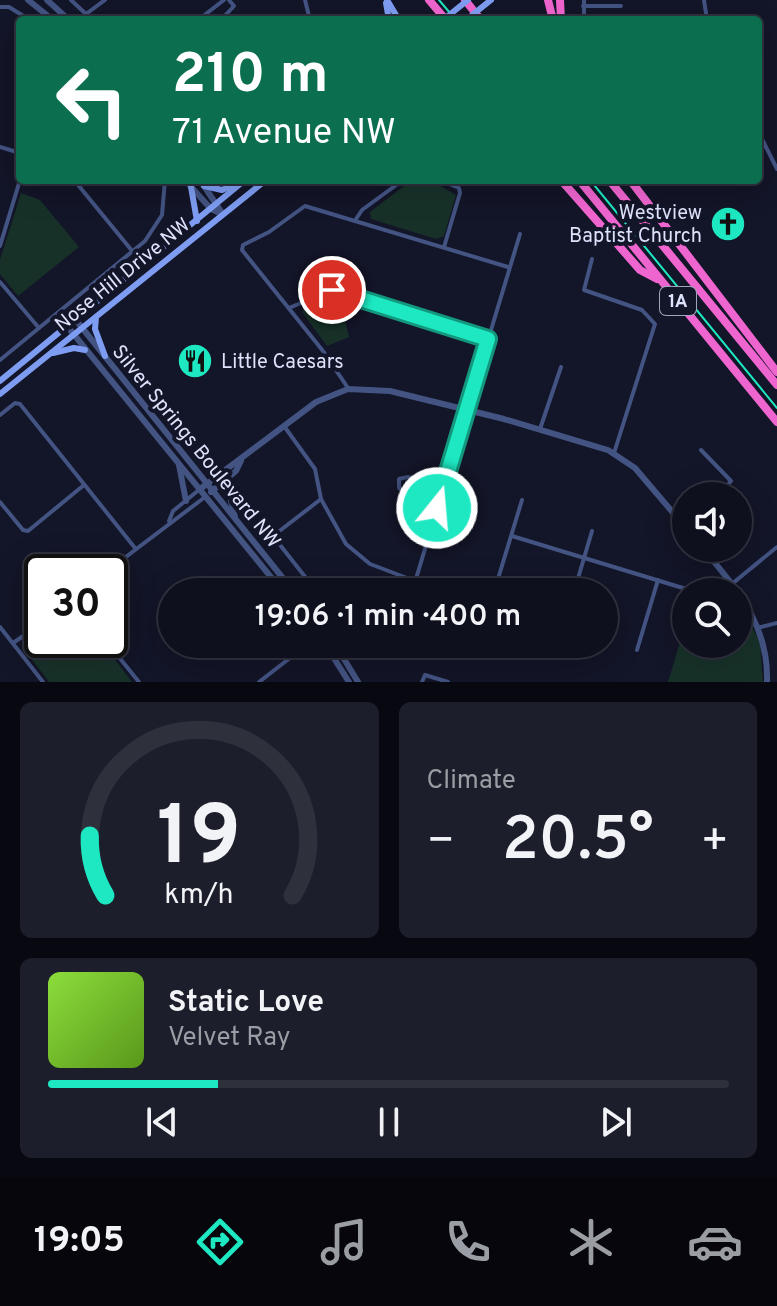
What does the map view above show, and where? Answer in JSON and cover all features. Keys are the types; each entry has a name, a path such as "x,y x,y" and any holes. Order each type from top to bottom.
{"highway":[{"path":"565,184 640,270 663,282"},
{"name":"1A","path":"582,184 777,422"},
{"name":"1A","path":"612,184 777,385"},
{"path":"633,184 777,372"}],"main road":[{"path":"449,16 467,0"},
{"path":"471,16 491,0"},
{"path":"205,184 222,190 235,184"},
{"name":"Nose Hill Drive NW","path":"0,381 240,184"},
{"name":"Nose Hill Drive NW","path":"0,394 261,184"},
{"path":"191,187 197,221"},
{"path":"96,316 95,329 105,356"},
{"path":"49,354 74,348 85,350"}],"street":[{"path":"28,0 48,16"},
{"path":"47,0 65,16"},
{"path":"71,0 86,14 105,0"},
{"path":"204,16 226,0 234,6 225,16"},
{"path":"584,3 621,6"},
{"path":"0,7 9,7 24,16"},
{"path":"762,139 777,169"},
{"path":"0,246 19,184"},
{"path":"77,184 133,252"},
{"path":"0,360 133,252 160,222 165,184"},
{"path":"188,184 211,209 222,214"},
{"path":"203,184 222,214"},
{"path":"355,220 362,210 398,184"},
{"path":"444,247 460,193 459,188 450,184"},
{"path":"348,389 343,377 243,251 243,245 269,232 305,206 508,267"},
{"path":"416,578 520,234"},
{"path":"592,259 584,290 642,310 655,324 614,453"},
{"path":"0,282 39,328"},
{"path":"289,308 332,290 488,339"},
{"name":"Silver Springs Boulevard NW","path":"75,319 283,578"},
{"name":"Silver Springs Boulevard NW","path":"67,326 272,578"},
{"path":"540,429 561,367"},
{"path":"128,554 169,521 173,511 200,489 316,402 348,389 390,391 466,409 614,453 635,468 672,510"},
{"path":"131,407 141,400"},
{"path":"0,415 15,403 20,404 135,548"},
{"path":"284,426 315,469 321,499 336,531 356,554 383,571 405,578"},
{"path":"701,450 730,482"},
{"path":"169,521 179,520 226,480 241,461"},
{"path":"179,465 186,501"},
{"path":"437,508 407,496 399,488 399,479 408,477 443,488"},
{"path":"226,480 226,493 236,521"},
{"path":"0,502 23,530 28,531 84,485"},
{"path":"306,578 273,536 321,499"},
{"path":"498,578 522,500"},
{"path":"579,578 592,531"},
{"path":"512,536 672,584"},
{"path":"739,578 777,547"},
{"path":"714,562 727,578"},
{"path":"637,650 658,580"},
{"path":"752,614 761,627 767,682"},
{"path":"761,627 777,623"},
{"path":"0,627 43,682"},
{"path":"13,643 24,635"},
{"path":"120,658 139,682"},
{"path":"259,682 289,658"},
{"path":"334,658 349,682"},
{"path":"343,658 358,682"},
{"path":"422,682 425,675 448,682"}],"green space":[{"path":"407,184 437,184 456,195 444,236 436,239 371,219 370,212"},
{"path":"21,193 40,200 79,247 18,296 0,274 0,260"},
{"path":"332,297 340,300 349,337 327,346 302,312 305,307"},
{"path":"752,627 760,643 763,682 668,682 675,658 752,658"},
{"path":"31,658 114,658 132,682 49,682"}],"tram line":[{"path":"439,0 453,16"},
{"path":"593,184 777,408"}],"place":[{"name":"Westview Baptist Church","path":"728,224"},
{"name":"Little Caesars","path":"195,361"}],"route":[{"path":"332,290 488,339 437,508"}]}
